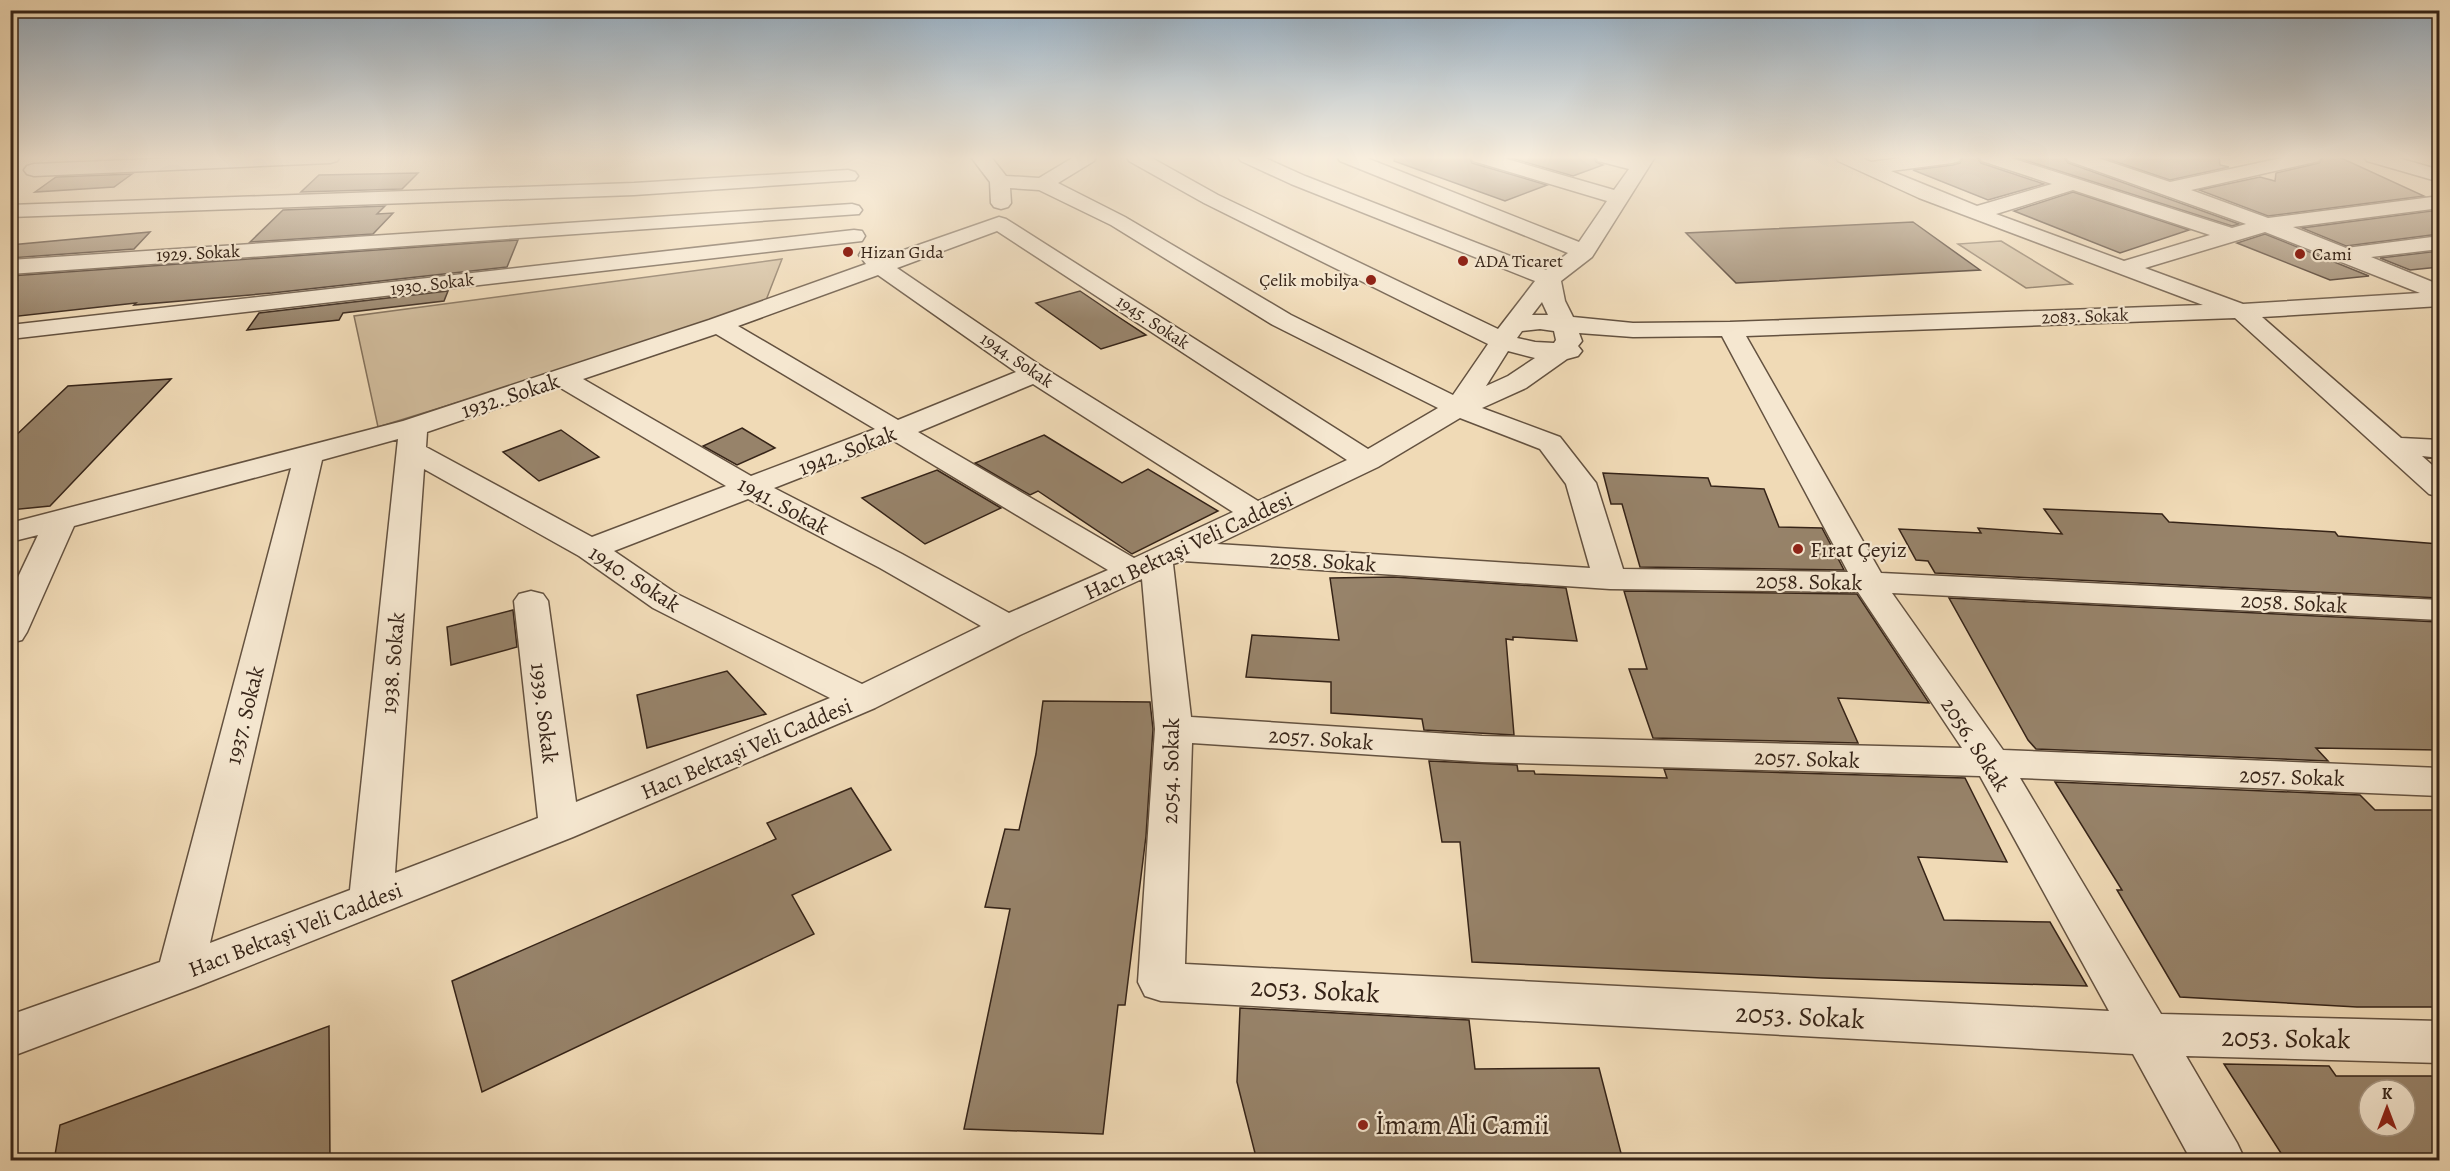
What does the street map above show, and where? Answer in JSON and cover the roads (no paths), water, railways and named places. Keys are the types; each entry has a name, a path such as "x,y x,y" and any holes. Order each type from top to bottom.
{"street":[{"path":"174,254 221,212"},
{"name":"1929. Sokak","path":"10,267 174,254 410,242 829,212"},
{"path":"852,212 854,236"},
{"path":"999,212 999,223"},
{"path":"1100,212 1282,320 1458,408 1550,443 1581,483 1610,579"},
{"path":"1239,212 1509,332 1540,322 1633,330 1730,329"},
{"path":"1379,212 1550,279 1553,301 1569,341 1561,351"},
{"path":"1483,212 1584,252"},
{"name":"Hacı Bektaşi Veli Caddesi","path":"1458,408 1509,332 1550,279 1584,252 1609,212"},
{"path":"1973,212 2241,311 2439,488"},
{"path":"1976,213 1981,212"},
{"path":"2159,212 2232,235"},
{"path":"2235,212 2346,254 2432,298 2439,314"},
{"path":"2123,268 2268,224 2364,212"},
{"name":"1932. Sokak","path":"10,533 309,455 412,438 562,378 718,325 999,223"},
{"name":"1945. Sokak","path":"999,223 1368,461"},
{"name":"1944. Sokak","path":"854,236 880,266 1035,374 1257,514"},
{"name":"1930. Sokak","path":"10,333 854,236"},
{"path":"2346,254 2439,242"},
{"name":"2083. Sokak","path":"1730,329 2241,311 2432,298"},
{"path":"718,325 896,431 1156,561"},
{"path":"1509,332 1509,344 1535,350 1561,351 1650,339 1700,336 1730,329"},
{"name":"2056. Sokak","path":"1730,329 1872,582 1875,592 1992,763 2219,1161"},
{"name":"Hacı Bektaşi Veli Caddesi","path":"10,1036 180,974 559,826 862,699 1008,627 1156,561 1368,461 1458,408 1517,382 1561,351"},
{"name":"1942. Sokak","path":"590,549 896,431 1035,374"},
{"name":"1941. Sokak","path":"562,378 750,488 891,561 1008,627"},
{"name":"1940. Sokak","path":"412,438 590,549 665,601 862,699"},
{"name":"1938. Sokak","path":"371,900 412,438"},
{"path":"2392,446 2439,449"},
{"name":"1937. Sokak","path":"180,974 309,455"},
{"path":"11,630 61,520"},
{"name":"2058. Sokak","path":"1156,561 1610,579 1872,582 2439,610"},
{"name":"2054. Sokak","path":"1156,561 1174,729 1161,982"},
{"name":"1939. Sokak","path":"531,601 559,826"},
{"name":"2057. Sokak","path":"1174,729 1482,749 1992,763 2439,782"},
{"name":"2053. Sokak","path":"1161,982 2146,1034 2439,1042"}],"place":[{"name":"Hizan Gıda","path":"848,252"},
{"name":"Cami","path":"2300,254"},
{"name":"ADA Ticaret","path":"1463,261"},
{"name":"Çelik mobilya","path":"1371,280"},
{"name":"Fırat Çeyiz","path":"1798,549"},
{"name":"İmam Ali Camii","path":"1363,1125"}]}
